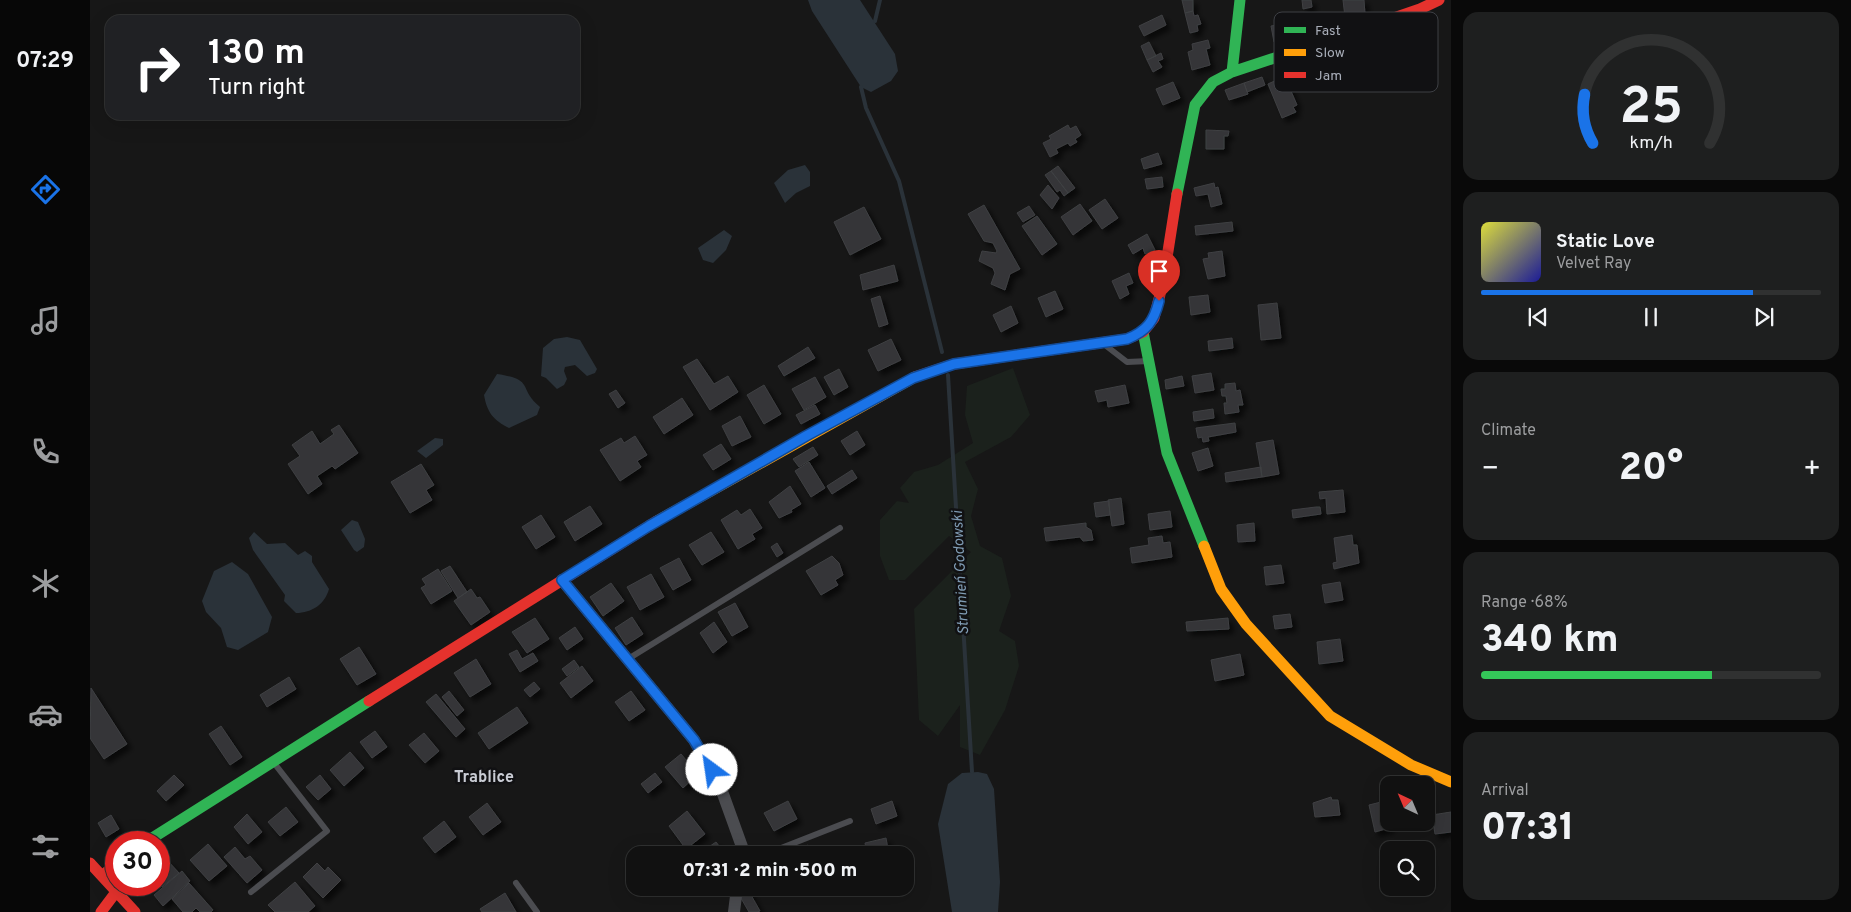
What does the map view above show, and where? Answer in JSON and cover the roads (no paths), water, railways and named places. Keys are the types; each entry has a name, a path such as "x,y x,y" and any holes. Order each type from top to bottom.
{"street":[{"path":"1232,72 1240,0"},
{"path":"1411,12 1439,0"},
{"path":"163,831 665,516 913,378 954,364 1127,339 1143,332 1154,318 1163,283 1178,188 1196,105 1213,82 1232,72 1274,58"},
{"path":"1143,332 1150,361 1156,406 1167,453 1221,589 1246,624 1282,666 1330,716 1411,765 1451,782"},
{"path":"562,580 694,740 723,794 742,846"},
{"path":"90,862 105,879"},
{"path":"101,912 113,896"},
{"path":"120,896 135,912"},
{"path":"734,912 736,896"}],"lane":[{"path":"1102,343 1127,362 1150,361"},
{"path":"628,659 840,528"},
{"path":"252,892 327,831 273,762"},
{"path":"786,846 850,821"},
{"path":"516,883 537,912"}],"waterway":[{"name":"Strumień Godowski","path":"875,21 880,0"},
{"name":"Strumień Godowski","path":"861,87 866,108 899,181 942,352"},
{"name":"Strumień Godowski","path":"948,375 972,772"}],"district":[{"name":"Trablice","path":"484,776"}]}
